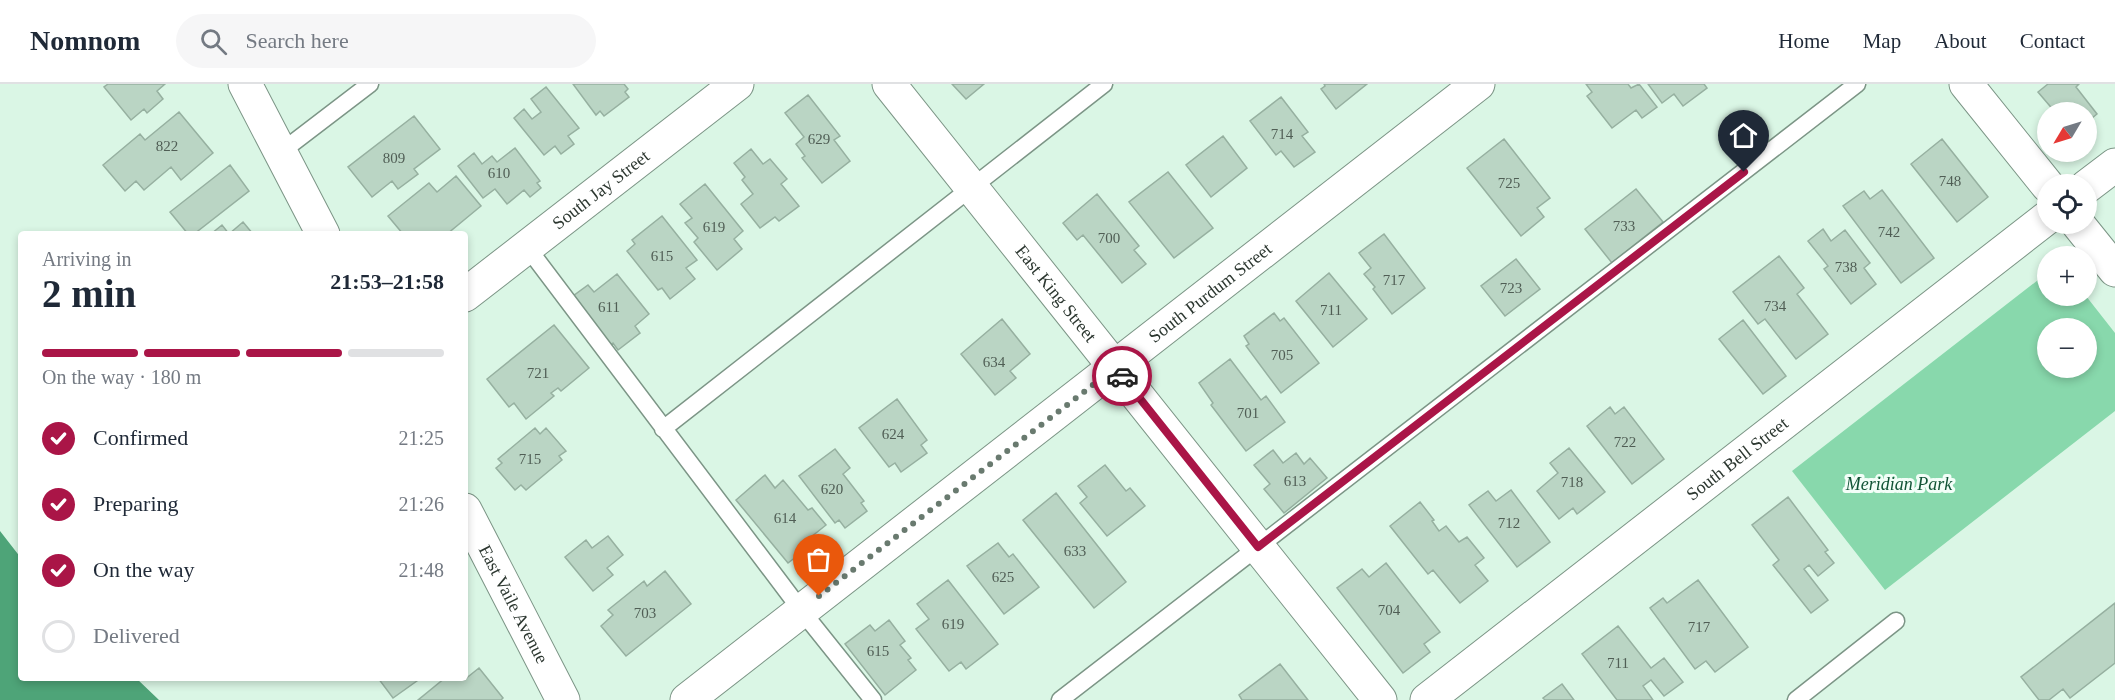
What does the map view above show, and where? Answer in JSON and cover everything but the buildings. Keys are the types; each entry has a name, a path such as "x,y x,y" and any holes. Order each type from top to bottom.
{"street":[{"path":"245,84 321,231"},
{"name":"South Jay Street","path":"468,294 737,84"},
{"name":"East King Street","path":"889,84 1380,700"},
{"name":"South Purdum Street","path":"687,700 1478,84"},
{"path":"1966,84 2038,174"},
{"path":"2097,179 2115,165"},
{"name":"South Bell Street","path":"1427,700 2037,226"},
{"path":"2086,234 2115,270"},
{"name":"East Vaile Avenue","path":"468,516 563,700"}],"lane":[{"path":"281,152 370,84"},
{"path":"663,429 1104,84"},
{"path":"1060,700 1857,84"},
{"path":"527,247 801,610 873,700"},
{"path":"1796,700 1896,621"}],"green space":[{"name":"Meridian Park","path":"2037,281 2037,306 2094,306 2115,333 2115,411 1885,590 1792,471"}],"shaded area":[{"path":"0,531 18,554 18,681 139,681 159,700 0,700"}],"way so far":[{"path":"819,596 1115,368 1122,376"}],"route":[{"path":"1122,376 1258,547 1744,172"}]}
